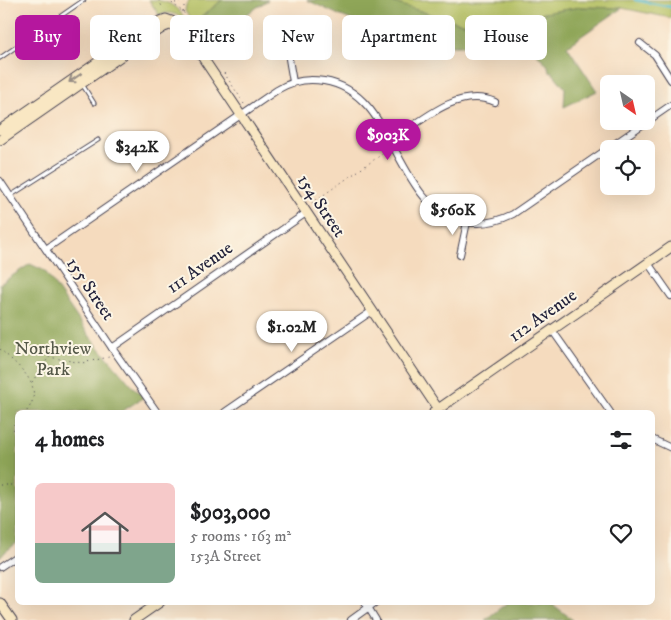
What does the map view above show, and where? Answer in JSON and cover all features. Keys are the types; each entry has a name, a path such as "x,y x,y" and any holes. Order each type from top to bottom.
{"street":[{"path":"0,130 153,24 165,19 170,20"},
{"path":"0,140 160,29 170,24"},
{"path":"640,44 655,56 671,80"},
{"name":"154 Street","path":"204,60 372,311 435,410"},
{"path":"289,60 293,82"},
{"path":"46,249 240,115 285,85 293,82 315,80 337,84 359,97 370,109 426,201 445,215 467,222 484,223 513,214 671,105"},
{"path":"390,142 441,108 457,101 479,97 495,102"},
{"name":"155 Street","path":"0,180 112,352 156,410"},
{"name":"111 Avenue","path":"112,352 306,213"},
{"path":"460,255 467,222"},
{"name":"112 Avenue","path":"437,410 671,247"},
{"path":"648,263 671,296"},
{"path":"228,410 372,311"},
{"path":"552,330 609,410"},
{"path":"655,440 671,448"},
{"path":"0,568 15,558"},
{"path":"0,603 12,620"},
{"path":"134,620 156,605"},
{"path":"351,620 367,605 375,617 381,620"}],"lane":[{"path":"0,58 84,0"},
{"path":"82,83 94,103"},
{"path":"10,196 98,140"}],"path":[{"path":"160,0 163,9"},
{"path":"173,3 186,0 183,12"},
{"path":"312,203 388,150"},
{"path":"0,349 32,382 35,394 27,410"},
{"path":"32,382 49,357 82,363 109,357 112,352"},
{"path":"0,485 15,485"}],"green space":[{"path":"149,0 171,4 183,15 171,13 159,15"},
{"path":"190,0 222,0 204,15 187,15 185,11 186,5"},
{"path":"222,0 268,0 246,15 204,15"},
{"path":"307,0 385,0 433,15 342,15"},
{"path":"385,0 671,1 671,18 622,8 581,7 532,15 465,15 465,24 455,21 455,15 433,15"},
{"path":"581,7 622,8 567,46 597,91 564,107 565,88 551,71 549,72 548,66 543,60 547,60 547,15 532,15"},
{"path":"455,21 465,24 465,46 455,46"},
{"name":"Northview Park","path":"30,264 45,271 91,338 133,387 144,397 124,410 15,410 15,544 0,558 0,284"},
{"path":"504,605 554,605 573,620 485,620"}],"waterway":[{"path":"635,0 671,7"}]}
